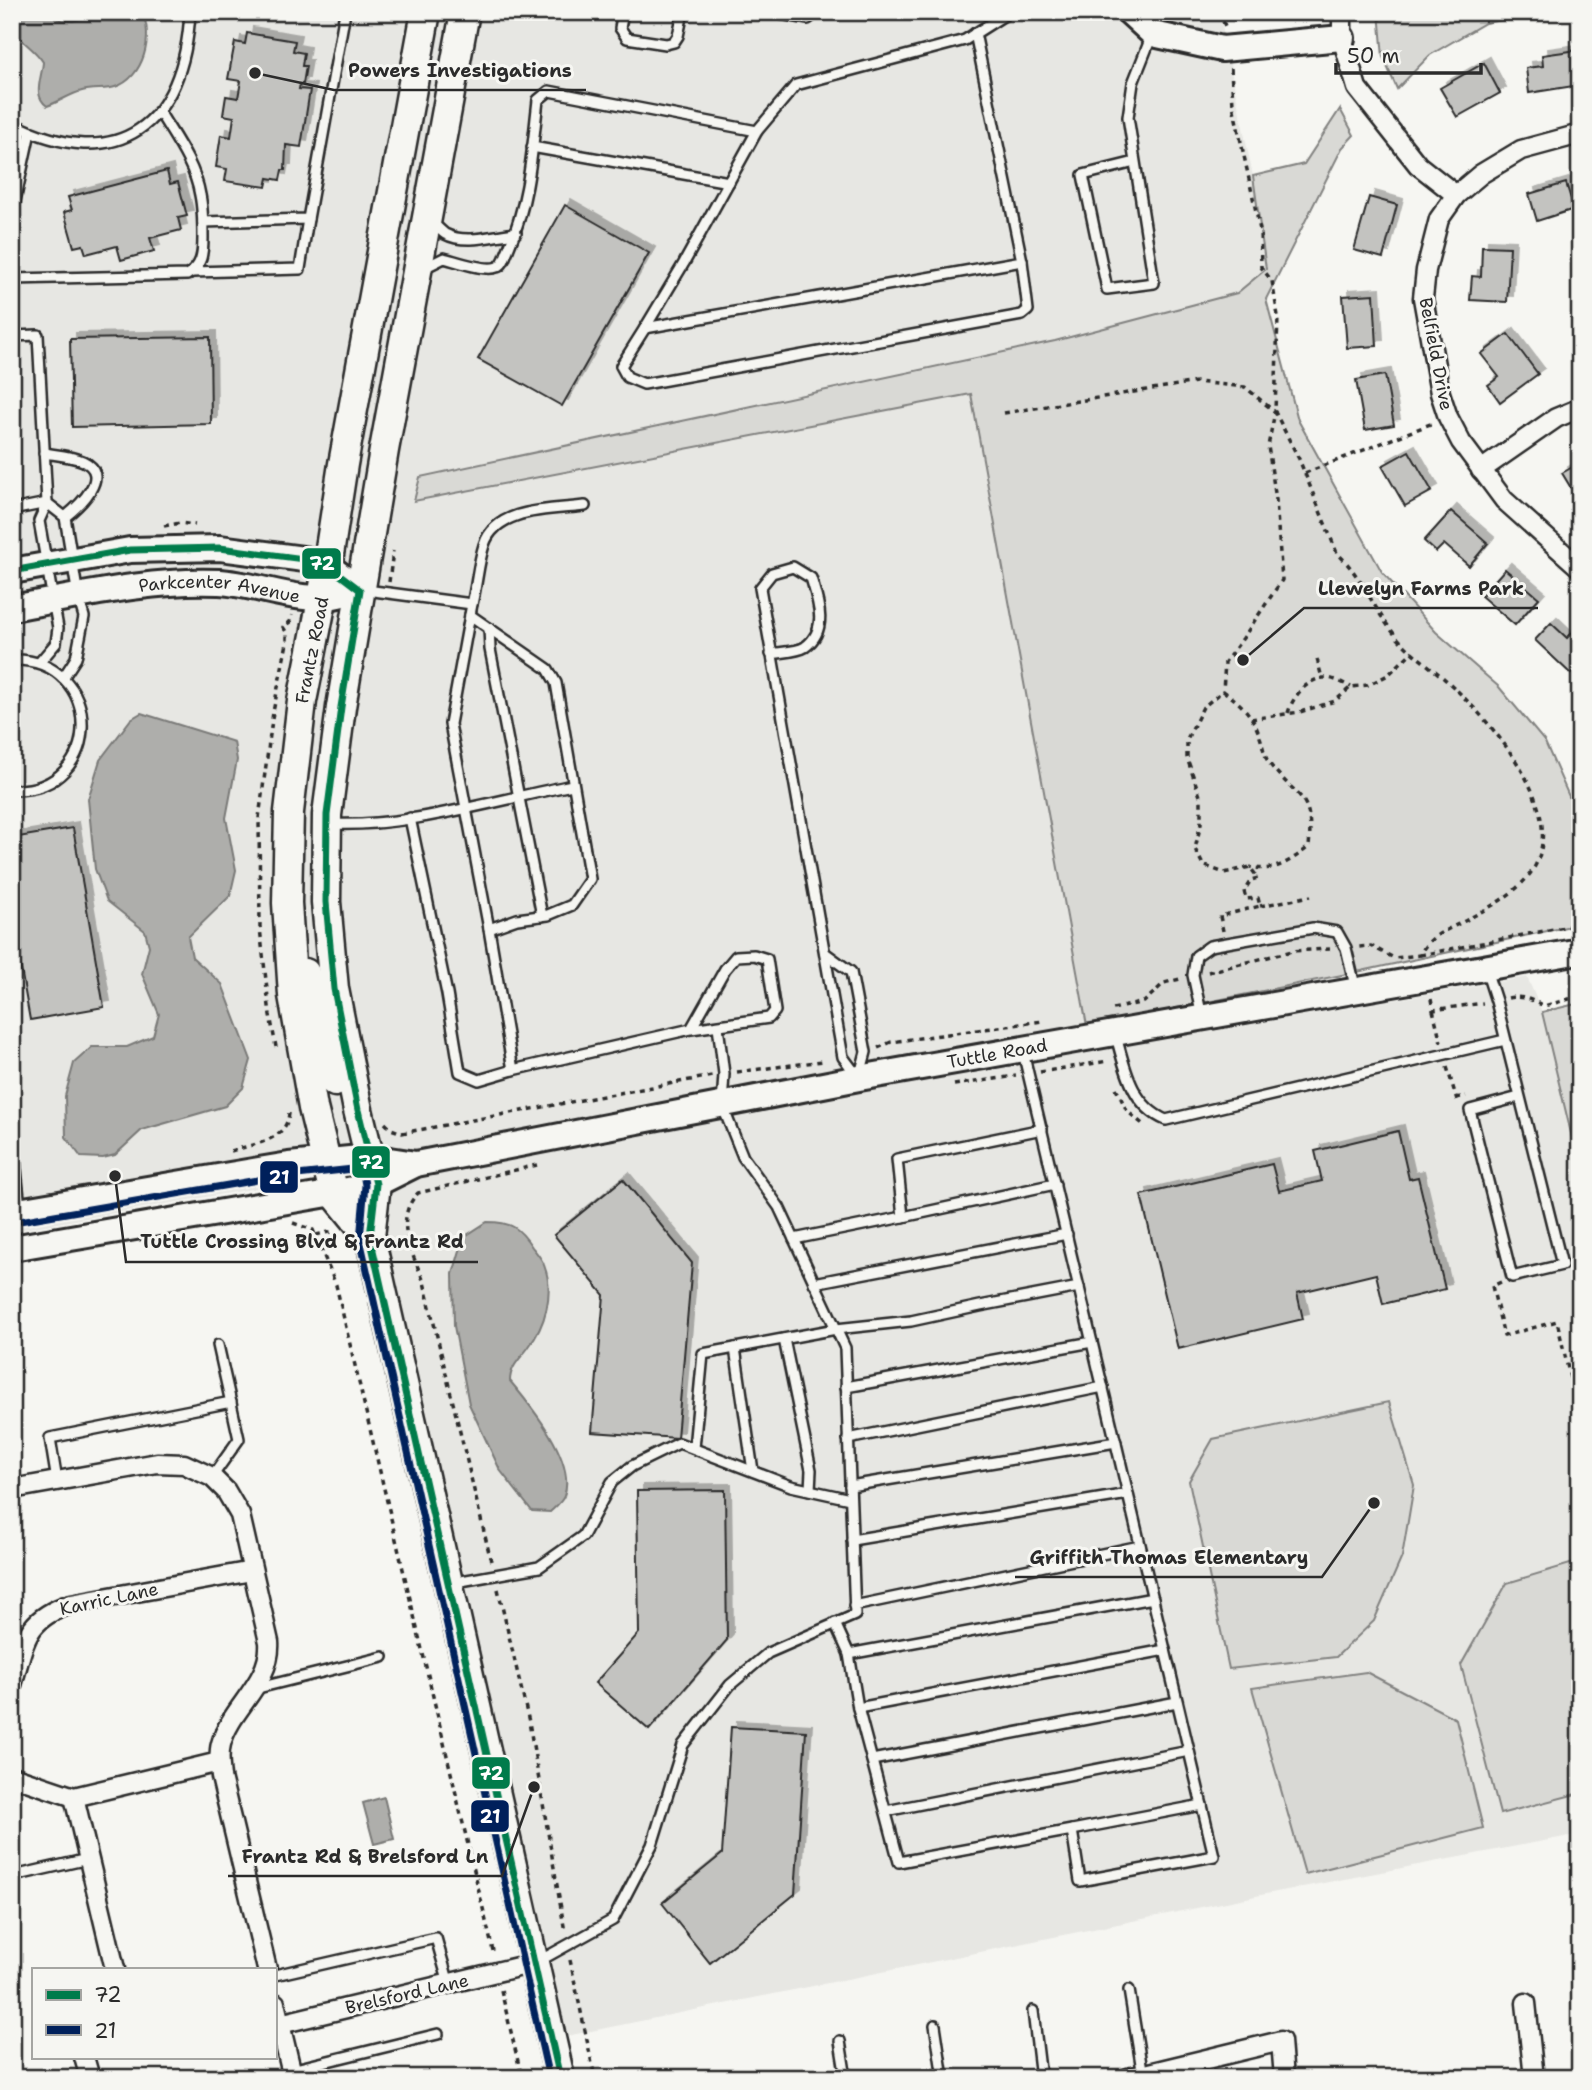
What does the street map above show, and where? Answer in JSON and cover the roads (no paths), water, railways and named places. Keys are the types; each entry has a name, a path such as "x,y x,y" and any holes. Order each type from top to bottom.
{"main road":[{"name":"Frantz Road","path":"370,1237 334,1193 313,1108 293,995 288,920 289,812 302,701 309,597 327,565 426,12"},
{"name":"Frantz Road","path":"465,12 417,273 374,591 341,707 327,824 326,902 334,989 367,1166 370,1237 560,2078"},
{"path":"1129,12 1153,34 1222,49 1342,38"},
{"path":"12,571 130,550 220,548 304,559 327,565 374,591"},
{"name":"Parkcenter Avenue","path":"12,608 166,583 220,582 309,597 374,591"},
{"path":"288,920 307,979 339,1102 367,1166"},
{"name":"Tuttle Road","path":"367,1166 416,1164 859,1078 1580,951"},
{"path":"16,1212 268,1168 326,1161 367,1166"},
{"path":"12,1248 334,1193 367,1166"}],"street":[{"path":"1342,12 1342,38 1357,88 1418,165 1456,195"},
{"name":"Belfield Drive","path":"1580,134 1521,150 1481,174 1456,195 1439,219 1426,270 1423,298 1440,393 1448,417 1461,442 1504,500 1580,568"},
{"path":"1481,470 1556,418 1580,408"},
{"path":"12,1489 157,1463 184,1464 212,1477 226,1491 240,1515 270,1655 221,1744 219,1762 220,1777 267,1968"},
{"name":"Karric Lane","path":"12,1685 25,1643 35,1622 54,1609 252,1571"},
{"path":"12,1776 74,1797 219,1762"},
{"path":"74,1797 114,1968"},
{"name":"Brelsford Lane","path":"280,2024 534,1963"},
{"path":"1527,2003 1534,2078"},
{"path":"276,2007 292,2074"},
{"path":"1138,2077 1281,2041 1284,2078"},
{"path":"84,2058 90,2078"}],"lane":[{"path":"12,124 72,144 94,144 118,139 141,129 160,113 180,74 190,12"},
{"path":"12,279 300,269 345,12"},
{"path":"623,12 621,28 627,38 666,44 674,42 678,36 683,12"},
{"path":"769,12 808,19 817,12"},
{"path":"975,33 1022,261 1028,310 1022,315 644,384 627,377 621,366 684,263 757,131 796,85 965,40 975,33 1009,12"},
{"path":"1135,162 1083,176 1107,289 1154,283 1128,117 1133,83 1153,34"},
{"path":"417,273 444,258 495,269 502,264 516,233 527,193 538,100 549,91 757,131"},
{"path":"160,113 195,176 200,194 202,252 200,263 193,272"},
{"path":"12,215 17,164 30,132"},
{"path":"532,148 729,182"},
{"path":"427,218 446,235 486,238 516,233"},
{"path":"202,222 308,219"},
{"path":"645,328 1022,261"},
{"path":"12,336 38,335 47,503 39,520 47,565 66,598 84,617 76,658 63,678"},
{"path":"44,453 84,461 93,470 95,484 84,501 65,517"},
{"path":"12,510 47,503 65,517 72,560 66,598 56,643 39,663"},
{"path":"513,1070 450,724 484,545 490,533 500,522 519,515 585,506"},
{"path":"771,654 804,648 817,635 821,611 811,578 793,567 772,573 760,588 771,654 843,1056 859,1078"},
{"path":"374,591 472,604"},
{"path":"470,615 548,669 556,683 590,879 572,905 542,916 517,919 489,929"},
{"path":"489,628 490,649 542,916"},
{"path":"12,660 39,663 63,678 76,695 83,719 83,732 76,756 60,775 50,782 27,790 12,790"},
{"path":"327,824 349,825 410,818 573,785"},
{"path":"410,818 447,994 458,1069 464,1075 479,1080 691,1030 769,1018 775,1011 767,959 754,955 736,956 725,969 691,1030"},
{"path":"1202,1019 1193,975 1196,956 1210,946 1226,943 1313,928 1337,932 1346,948 1356,992"},
{"path":"825,953 851,972 866,1052 859,1078"},
{"path":"1485,969 1505,1040 1562,1265 1512,1277 1470,1110 1519,1097"},
{"path":"534,1963 613,1920 652,1844 683,1745 730,1685 768,1654 855,1615 845,1348 779,1207 743,1157 722,1105 724,1074 718,1026"},
{"path":"1115,1034 1131,1087 1154,1115 1166,1120 1505,1040"},
{"path":"1023,1050 1214,1856 1080,1881 1072,1830"},
{"path":"12,1129 16,1212"},
{"path":"903,1217 897,1159 1042,1129"},
{"path":"794,1239 1055,1184"},
{"path":"814,1283 1067,1234"},
{"path":"694,1448 703,1354 836,1329 911,1321 1079,1287"},
{"path":"784,1339 811,1470 810,1490"},
{"path":"846,1387 1092,1342"},
{"path":"212,1477 239,1439 218,1345"},
{"path":"735,1348 753,1471"},
{"path":"848,1439 1103,1387"},
{"path":"57,1481 50,1438 231,1402"},
{"path":"850,1486 1116,1442"},
{"path":"449,1584 539,1567 583,1536 612,1482 632,1466 679,1443 791,1486 850,1499"},
{"path":"852,1540 1128,1494"},
{"path":"854,1606 1140,1546"},
{"path":"849,1654 1153,1598"},
{"path":"835,1623 849,1654 858,1708 899,1862 1202,1805"},
{"path":"858,1708 1165,1650"},
{"path":"253,1689 383,1657"},
{"path":"872,1760 1177,1702"},
{"path":"886,1811 1189,1751"},
{"path":"18,1875 88,1859"},
{"path":"276,1975 436,1938 449,1984"},
{"path":"1129,1990 1138,2077"},
{"path":"1033,2011 1041,2078"},
{"path":"935,2025 943,2078"},
{"path":"292,2074 438,2034"},
{"path":"840,2041 846,2078"}],"place":[{"name":"Powers Investigations","path":"255,73"},
{"name":"Llewelyn Farms Park","path":"1243,660"},
{"name":"Tuttle Crossing Blvd & Frantz Rd","path":"115,1176"},
{"name":"Griffith Thomas Elementary","path":"1374,1503"},
{"name":"Frantz Rd & Brelsford Ln","path":"534,1787"}]}
